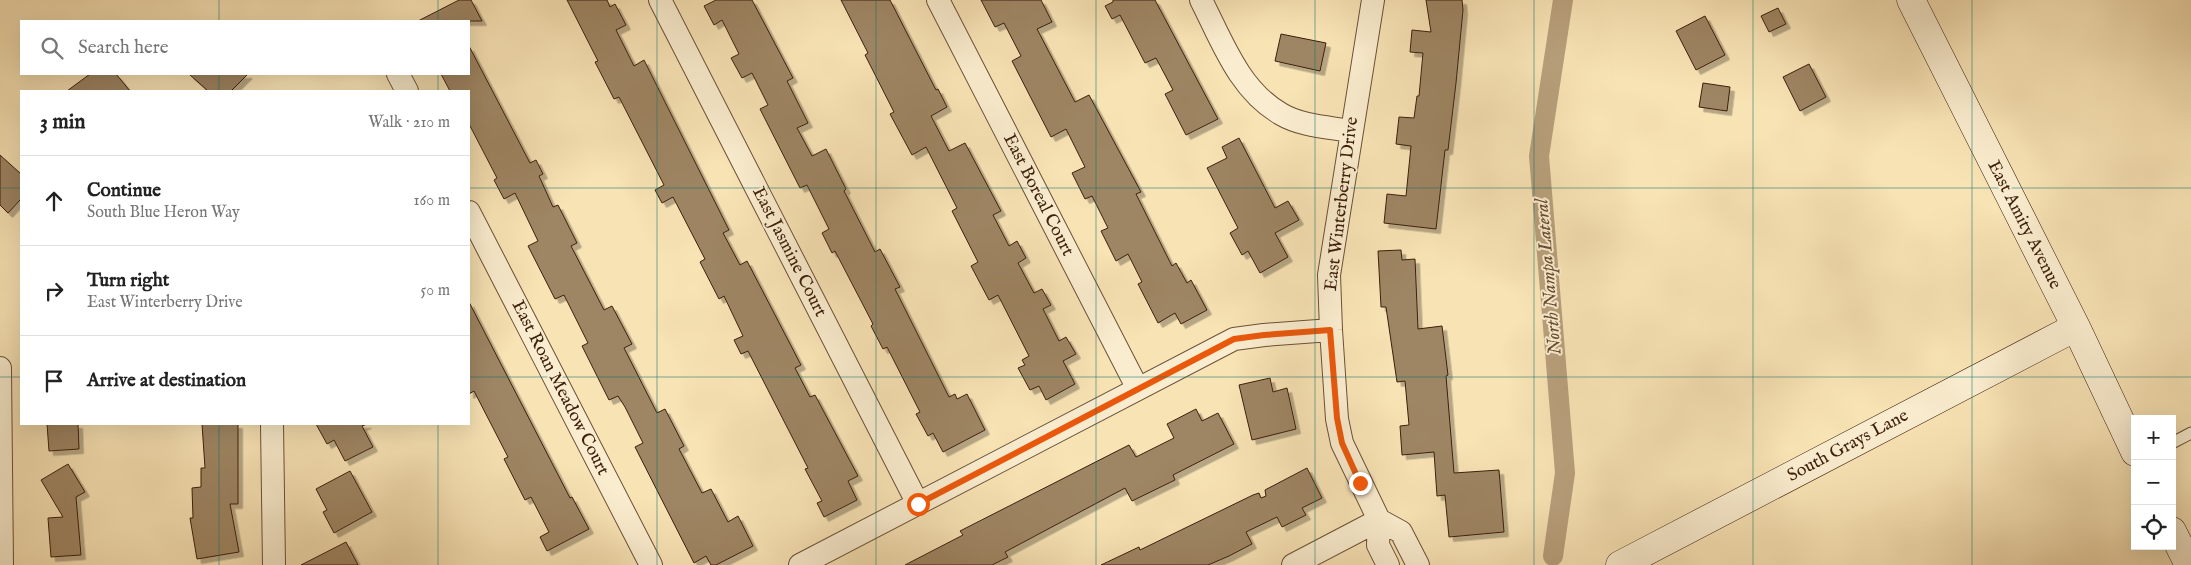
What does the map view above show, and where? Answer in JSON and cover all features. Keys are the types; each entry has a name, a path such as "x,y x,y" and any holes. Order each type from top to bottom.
{"main road":[{"name":"East Amity Avenue","path":"1911,0 2076,328 2131,444"},
{"name":"South Grays Lane","path":"1620,565 2076,328"},
{"path":"2176,539 2189,565"}],"street":[{"name":"East Jasmine Court","path":"660,0 918,504"},
{"name":"East Boreal Court","path":"938,0 1138,389"},
{"path":"1201,0 1241,76 1258,98 1282,114 1308,124 1351,131"},
{"name":"East Winterberry Drive","path":"1373,0 1329,275 1330,330 1337,418 1342,443 1379,520 1378,544 1388,565"},
{"path":"399,75 406,90"},
{"name":"East Roan Meadow Court","path":"470,214 651,565"},
{"path":"800,565 1234,339 1330,330"},
{"path":"0,368 2,565"},
{"path":"272,425 274,565"},
{"path":"1293,565 1379,520 1401,532 1418,565"}],"lane":[{"path":"2176,441 2191,433"}],"building":[{"path":"459,0 471,0 482,21 470,20 420,20"},
{"path":"567,0 607,0 610,7 615,4 626,25 616,30 634,66 644,60 729,230 723,233 740,265 747,261 801,365 795,368 810,397 815,395 858,476 848,481 857,500 824,517 817,503 822,501 805,469 808,468 748,351 741,354 734,340 743,336 724,296 719,299 700,262 705,259 673,197 662,203 655,190 664,185 619,97 614,99 595,62 598,61"},
{"path":"716,0 752,0 793,78 787,81 808,123 797,128 812,156 826,149 846,189 844,191 875,252 880,249 900,287 895,289 949,397 955,394 957,399 967,394 985,430 943,452 933,433 928,436 916,414 920,412 887,347 883,349 871,326 873,324 835,251 832,253 822,233 829,229 807,185 800,188 760,109 768,105 752,73 742,78 731,58 739,54 722,20 714,25 704,6"},
{"path":"841,0 890,0 936,90 938,89 947,107 931,116 949,151 965,143 1001,211 993,215 1009,246 1017,241 1026,258 1018,263 1034,293 1042,289 1051,305 1043,309 1059,341 1066,337 1076,354 1063,361 1075,384 1046,400 1039,386 1030,390 1018,368 1025,365 1022,360 1029,356 998,295 989,300 971,266 978,262 952,211 957,208 926,147 912,155 890,114 894,112 865,55 868,53"},
{"path":"981,0 1041,0 1052,22 1037,29 1075,102 1089,95 1141,192 1136,194 1172,266 1176,263 1187,283 1191,280 1207,310 1181,324 1175,313 1158,323 1138,284 1142,282 1128,254 1116,261 1101,231 1108,228 1092,196 1085,199 1072,173 1085,167 1066,129 1051,137 1012,61 1021,56 1004,23 995,27"},
{"path":"1113,0 1155,0 1218,119 1186,135 1165,94 1173,90 1156,58 1145,63 1120,15 1112,19 1105,6 1113,2"},
{"path":"1426,0 1462,0 1463,10 1448,150 1445,150 1436,229 1384,223 1387,194 1406,196 1411,146 1396,144 1399,117 1414,118 1417,96 1419,96 1423,53 1410,52 1412,30 1431,32"},
{"path":"1778,8 1786,24 1769,32 1761,16"},
{"path":"1705,16 1725,55 1696,70 1676,31"},
{"path":"1281,34 1326,43 1320,71 1275,61"},
{"path":"470,48 530,163 536,160 543,174 539,176 553,207 558,205 577,243 571,246 604,310 612,306 632,344 624,348 657,413 665,409 684,446 679,449 702,493 711,489 728,522 738,516 753,546 716,565 711,565 706,556 694,563 635,447 643,443 625,407 618,396 609,400 582,346 588,343 564,295 555,299 528,246 538,241 515,193 504,199 494,180 497,178 470,126 470,90 449,90 442,75 470,75"},
{"path":"1809,64 1826,97 1800,111 1783,77"},
{"path":"89,75 117,75 129,90 68,90"},
{"path":"190,75 247,75 232,90 207,90"},
{"path":"1703,83 1730,87 1727,111 1699,107"},
{"path":"1239,138 1275,208 1288,201 1299,220 1275,233 1288,257 1260,273 1248,251 1242,255 1230,233 1238,228 1207,168 1227,158 1222,147"},
{"path":"0,155 20,173 20,200 8,213 0,205"},
{"path":"1401,250 1402,260 1415,259 1418,329 1442,326 1448,375 1446,376 1454,473 1499,470 1504,532 1449,537 1445,495 1437,496 1434,452 1402,455 1400,426 1409,425 1405,381 1397,382 1386,307 1381,307 1378,251"},
{"path":"470,304 570,498 572,497 589,529 547,551 540,537 549,532 531,497 525,500 504,459 508,457 474,391 470,393"},
{"path":"1270,378 1273,392 1287,388 1296,429 1252,440 1239,385"},
{"path":"1196,409 1202,421 1218,413 1234,444 1173,475 1175,480 1132,501 1125,488 1005,552 1008,557 992,565 905,565 963,535 960,531 1129,445 1136,457 1174,438 1167,424"},
{"path":"47,425 78,425 79,449 49,451"},
{"path":"202,425 238,425 238,504 230,504 239,552 197,559 190,518 193,518 192,488 201,487 201,468 205,468"},
{"path":"317,425 364,425 362,426 373,447 345,461 334,440 327,444"},
{"path":"68,464 85,492 76,497 81,555 51,557 48,518 63,517 41,480"},
{"path":"1307,468 1322,498 1302,508 1306,515 1282,527 1277,517 1246,532 1252,544 1229,556 1208,565 1101,565 1139,547 1140,550 1253,495 1259,493 1261,498 1266,496 1265,490"},
{"path":"350,471 372,512 334,533 323,512 327,510 316,489"},
{"path":"346,542 358,565 301,565"}],"waterway":[{"name":"North Nampa Lateral","path":"1553,556 1565,473 1539,156 1563,0"}],"route":[{"path":"918,504 1234,339 1330,330 1337,418 1342,443 1360,483"}]}
